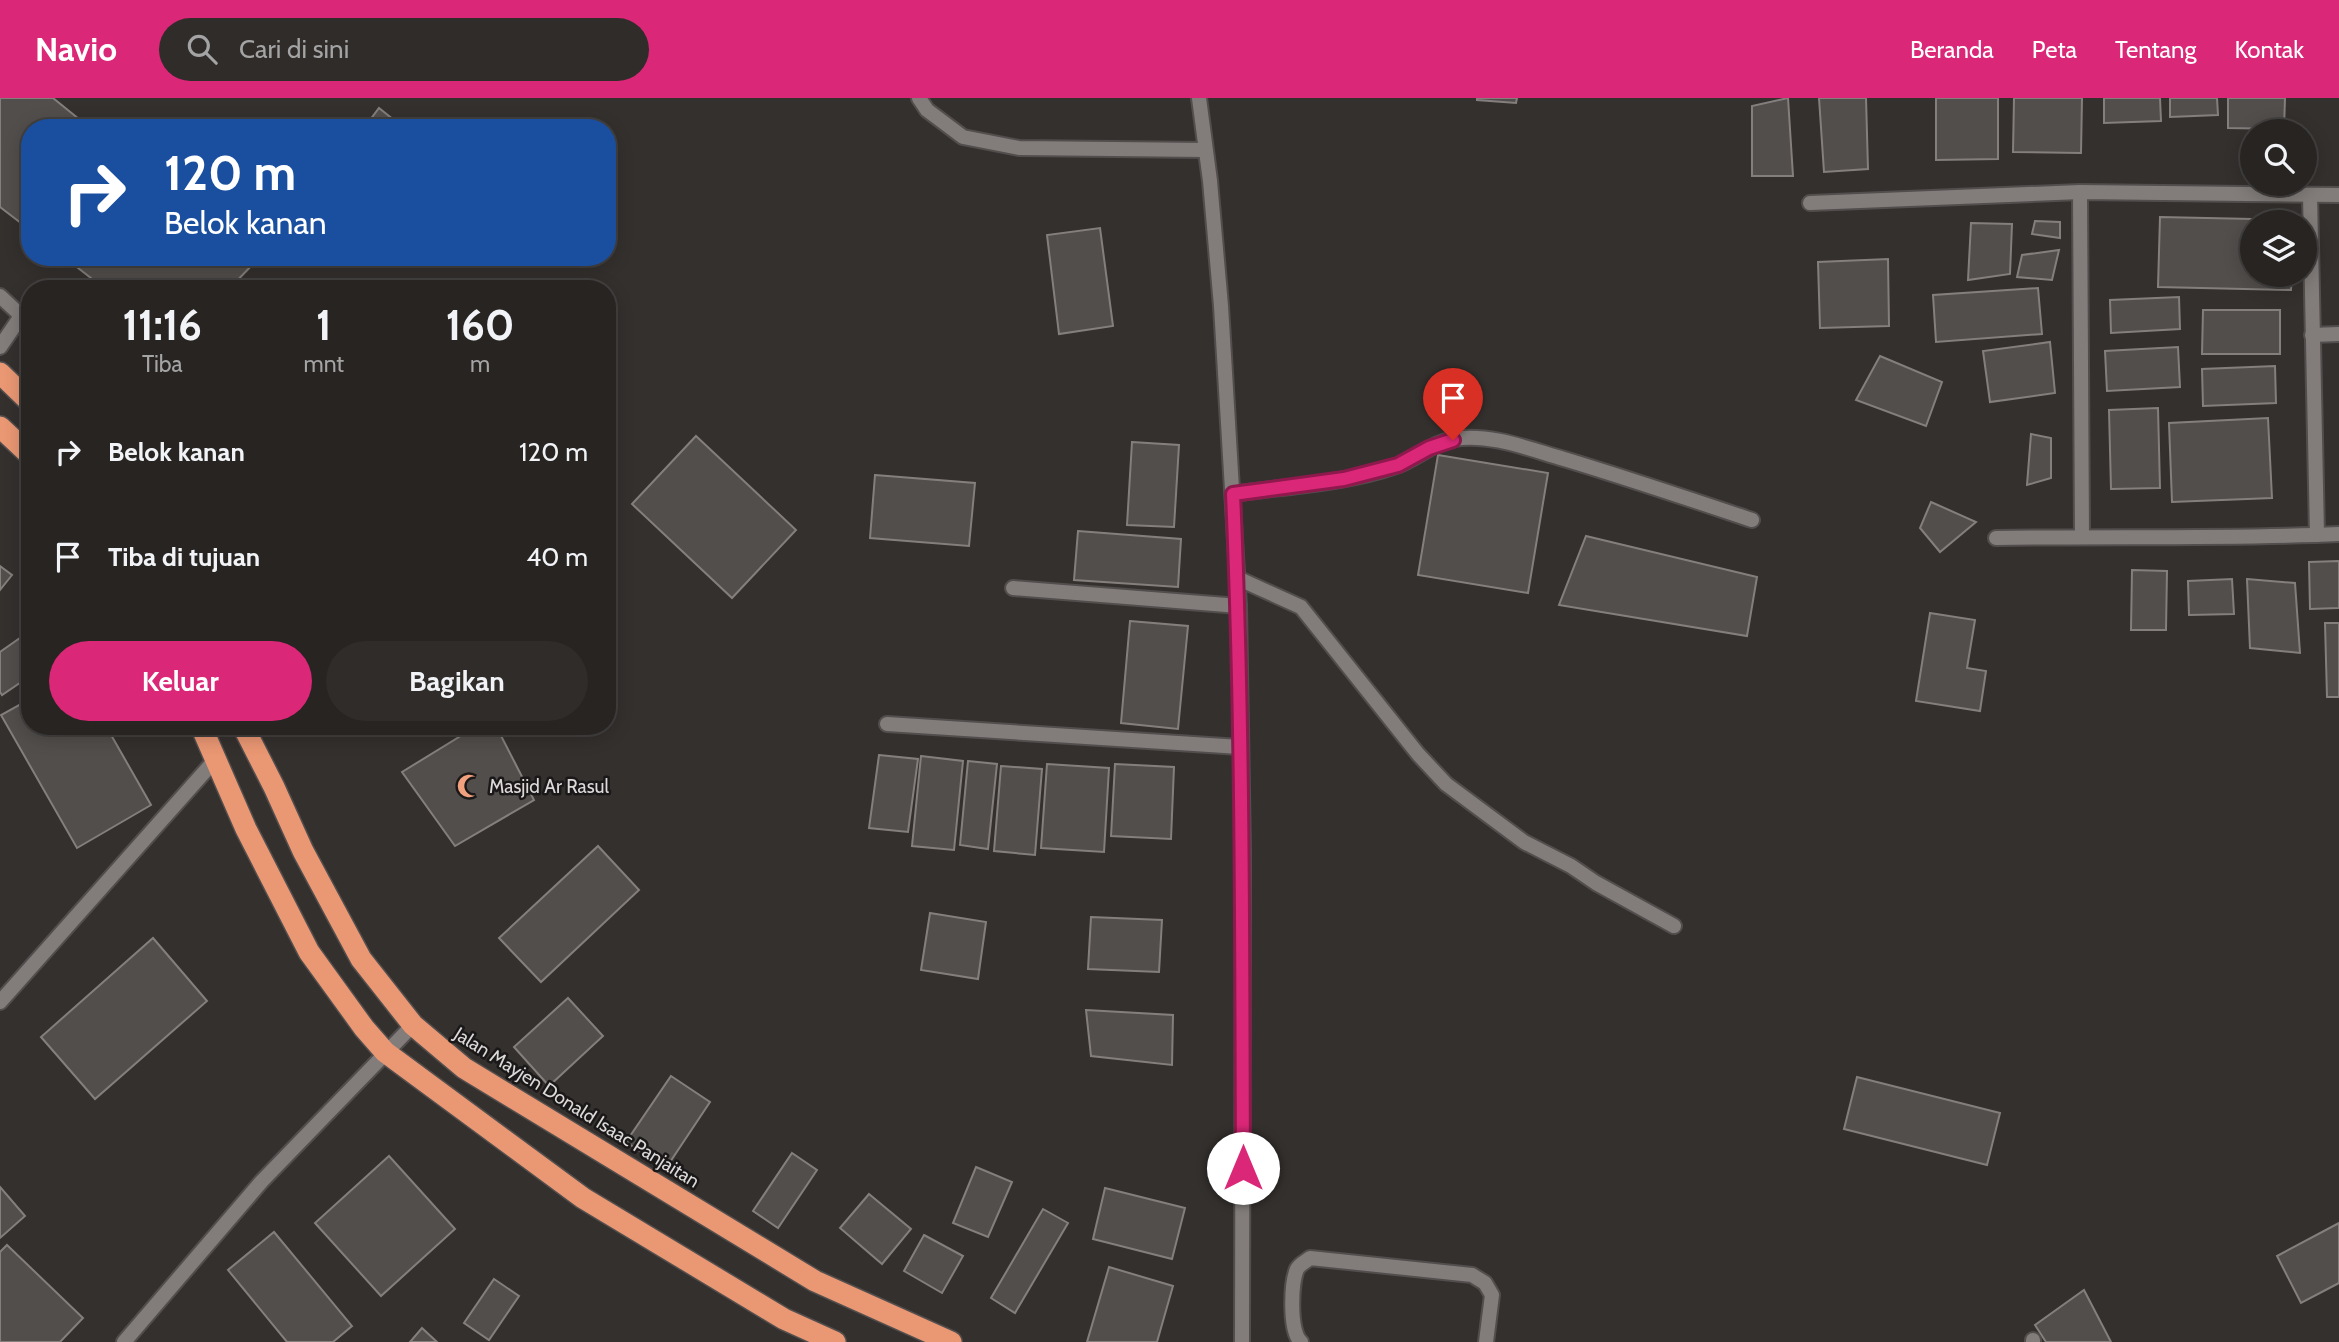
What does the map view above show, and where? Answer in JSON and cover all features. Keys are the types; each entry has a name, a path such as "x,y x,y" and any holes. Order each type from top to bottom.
{"highway":[{"path":"0,373 21,393"},
{"path":"0,427 21,447"},
{"path":"205,735 246,829 309,952 364,1028 385,1052 583,1198 784,1319 835,1342"},
{"name":"Jalan Mayjen Donald Isaac Panjaitan","path":"248,735 303,851 361,959 413,1025 464,1068 815,1281 951,1342"}],"street":[{"path":"919,98 927,110 963,137 1019,148 1205,150"},
{"path":"1199,98 1210,181 1221,306 1239,606 1243,852 1242,1342"},
{"path":"2080,192 2082,536"},
{"path":"1810,203 2080,192 2240,194"},
{"path":"2317,195 2339,195"},
{"path":"2310,196 2317,535"},
{"path":"0,296 21,316"},
{"path":"0,347 21,324"},
{"path":"2312,335 2339,334"},
{"path":"1233,494 1344,479 1398,465 1429,448 1453,440 1479,438 1613,473 1752,520"},
{"path":"1996,538 2082,536 2186,539 2339,534"},
{"path":"1237,578 1301,607 1418,754 1446,784 1524,842 1674,926"},
{"path":"1013,588 1239,606"},
{"path":"887,724 1240,747"},
{"path":"0,1002 215,760"},
{"path":"124,1342 262,1181 413,1025"},
{"path":"1301,1342 1296,1339 1293,1326 1293,1284 1298,1266 1310,1258 1472,1275 1485,1283 1492,1295 1486,1342"}],"building":[{"path":"0,98 53,98 79,119 21,119 21,223 0,207"},
{"path":"1477,98 1517,98 1516,103"},
{"path":"1788,98 1793,176 1752,176 1752,106"},
{"path":"1819,98 1866,98 1868,169 1824,172"},
{"path":"1936,98 1998,98 1998,159 1936,160"},
{"path":"2014,98 2082,98 2081,153 2013,152"},
{"path":"2104,98 2160,98 2161,121 2104,123"},
{"path":"2170,98 2217,98 2218,115 2170,117"},
{"path":"2228,98 2285,98 2284,119 2240,119 2240,128 2228,128"},
{"path":"379,108 393,119 371,119"},
{"path":"2160,217 2240,219 2240,287 2291,287 2291,290 2158,287"},
{"path":"2035,221 2060,222 2060,238 2032,234"},
{"path":"1971,223 2012,224 2010,274 1968,280"},
{"path":"1100,228 1113,326 1059,334 1047,235"},
{"path":"2059,250 2052,280 2017,277 2022,255"},
{"path":"1888,259 1889,326 1820,328 1818,262"},
{"path":"76,266 251,266 238,280 93,280"},
{"path":"2038,288 2042,334 1936,342 1933,295"},
{"path":"2179,297 2180,329 2111,333 2110,300"},
{"path":"2203,310 2280,310 2280,354 2202,354"},
{"path":"2050,342 2055,393 1990,402 1983,351"},
{"path":"2178,347 2180,387 2107,391 2105,351"},
{"path":"1880,356 1942,382 1926,426 1856,400"},
{"path":"2275,366 2276,403 2203,406 2202,369"},
{"path":"2158,408 2160,488 2111,489 2109,410"},
{"path":"2268,418 2272,498 2172,502 2169,423"},
{"path":"2031,434 2051,438 2051,478 2027,485"},
{"path":"696,436 796,530 732,598 632,504"},
{"path":"1132,442 1179,445 1174,527 1127,525"},
{"path":"1438,455 1548,473 1528,593 1418,575"},
{"path":"875,475 975,483 969,546 870,538"},
{"path":"1931,502 1976,522 1940,552 1920,528"},
{"path":"1078,531 1181,539 1178,587 1074,580"},
{"path":"1586,536 1757,577 1747,636 1559,605"},
{"path":"2339,561 2339,608 2310,609 2309,562"},
{"path":"0,566 12,575 0,590"},
{"path":"2132,570 2167,571 2166,630 2131,630"},
{"path":"2232,579 2234,614 2189,615 2188,581"},
{"path":"2247,579 2295,583 2300,653 2250,648"},
{"path":"1930,613 1975,620 1967,668 1986,671 1980,711 1916,701"},
{"path":"1130,621 1188,626 1178,729 1121,723"},
{"path":"2325,623 2339,623 2339,697 2327,697"},
{"path":"21,637 21,682 2,695 0,692 0,652"},
{"path":"21,704 21,735 111,735 151,805 77,848 1,715"},
{"name":"Masjid Ar Rasul","path":"462,735 501,735 534,800 455,846 402,772"},
{"path":"879,755 918,759 908,832 869,828"},
{"path":"921,756 963,761 954,850 912,846"},
{"path":"968,761 997,764 988,849 960,845"},
{"path":"1047,764 1109,768 1104,852 1041,848"},
{"path":"1115,764 1174,767 1171,839 1111,836"},
{"path":"1001,766 1042,769 1035,855 994,851"},
{"path":"598,846 639,890 541,982 499,938"},
{"path":"930,913 986,922 978,979 921,970"},
{"path":"1091,917 1162,920 1159,972 1088,969"},
{"path":"153,938 207,1001 95,1099 41,1037"},
{"path":"568,998 603,1036 549,1086 514,1047"},
{"path":"1086,1010 1173,1015 1172,1065 1091,1056"},
{"path":"671,1076 710,1102 666,1168 626,1142"},
{"path":"1857,1077 2000,1113 1987,1165 1844,1129"},
{"path":"792,1153 817,1170 778,1228 753,1211"},
{"path":"389,1156 455,1229 381,1296 315,1223"},
{"path":"976,1167 1012,1182 988,1237 953,1223"},
{"path":"0,1187 25,1216 0,1238"},
{"path":"1105,1188 1185,1208 1172,1259 1093,1239"},
{"path":"869,1194 911,1229 882,1264 840,1228"},
{"path":"1043,1209 1068,1223 1015,1313 991,1298"},
{"path":"2339,1223 2339,1283 2301,1303 2277,1256"},
{"path":"274,1232 352,1326 333,1342 287,1342 228,1270"},
{"path":"924,1235 963,1256 942,1293 904,1271"},
{"path":"7,1245 83,1318 60,1342 0,1342 0,1252"},
{"path":"1109,1267 1173,1286 1157,1342 1087,1342"},
{"path":"494,1279 519,1296 489,1340 464,1323"},
{"path":"2084,1290 2111,1342 2046,1342 2035,1325"},
{"path":"422,1328 437,1342 410,1342"}],"place":[{"name":"Masjid Ar Rasul","path":"469,786"}],"route":[{"path":"1243,1168 1243,852 1239,606 1233,494 1344,479 1398,465 1429,448 1453,440"}]}
